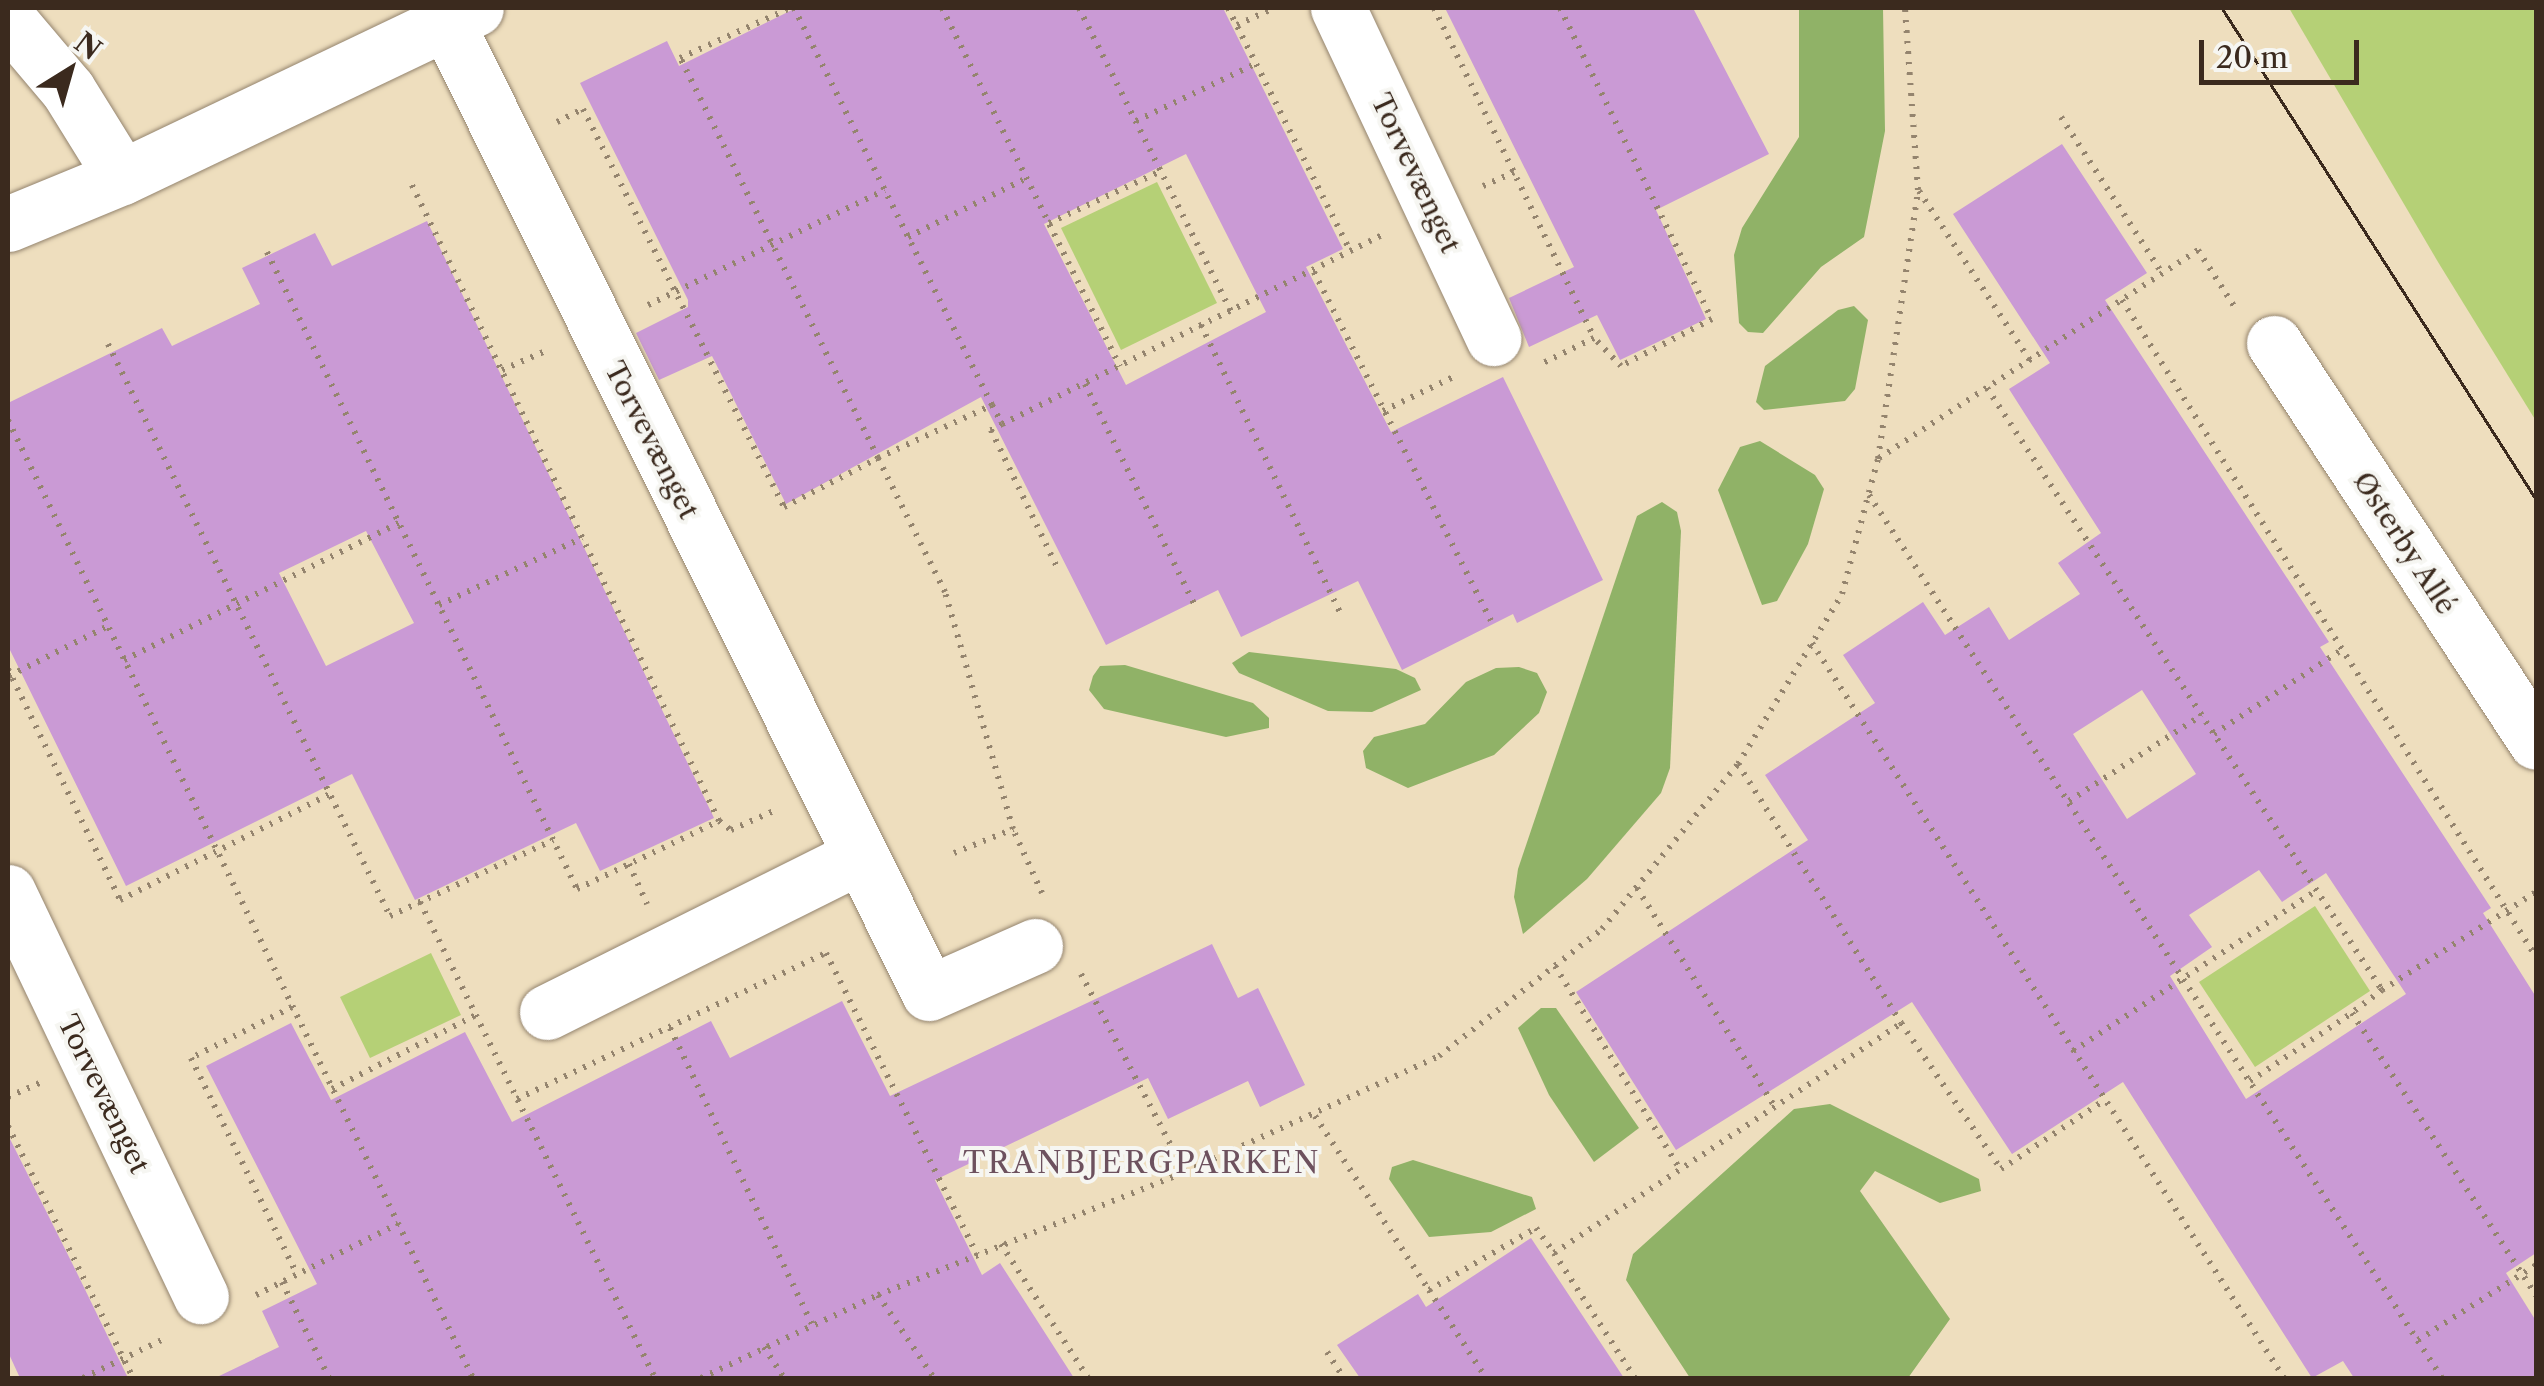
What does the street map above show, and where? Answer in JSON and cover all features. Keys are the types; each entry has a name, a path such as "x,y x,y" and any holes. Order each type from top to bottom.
{"street":[{"name":"Torvevænget","path":"1338,8 1494,338"},
{"name":"Torvevænget","path":"8,224 122,177 461,15 508,147 929,993 1048,942"},
{"path":"8,20 68,90 122,177"},
{"name":"Østerby Allé","path":"2274,343 2536,742"},
{"path":"547,1012 860,856"},
{"name":"Torvevænget","path":"8,892 202,1296"}],"path":[{"path":"1002,424 792,8 680,58 945,592 1048,942 1185,1172"},
{"path":"942,8 1120,366"},
{"path":"1078,8 1231,312"},
{"path":"1236,24 1274,8"},
{"path":"1562,8 1712,320 1621,366 1594,338"},
{"path":"701,1378 878,1294 1185,1172 1315,1116 1438,1056 1602,929 1738,764 1842,594 1878,459 1918,190 1905,8"},
{"path":"1136,121 1257,63"},
{"path":"508,147 582,108 784,507 992,405"},
{"path":"2061,117 2162,273"},
{"path":"1049,223 1161,171"},
{"path":"908,238 1027,178"},
{"path":"410,181 719,821 731,830 826,788"},
{"path":"502,370 674,293 885,190"},
{"path":"1918,190 2030,362"},
{"path":"1878,459 2198,250 2245,324 2274,343"},
{"path":"1058,569 992,430 1350,251"},
{"path":"268,252 577,889 719,821"},
{"path":"1314,272 1491,620"},
{"path":"2122,300 2536,957"},
{"path":"1201,325 1340,611"},
{"path":"108,344 390,916 553,840"},
{"path":"1085,384 1194,604"},
{"path":"1987,388 2382,990"},
{"path":"8,420 473,1378"},
{"path":"1869,496 2442,1378"},
{"path":"124,660 399,522"},
{"path":"438,604 582,538"},
{"path":"108,626 8,674 120,900 330,794"},
{"path":"1812,643 2284,1378"},
{"path":"2214,734 2342,649"},
{"path":"2069,800 2202,715"},
{"path":"1738,764 1902,1024 2001,1169 2105,1100"},
{"path":"954,853 1013,829"},
{"path":"1636,887 1775,1107"},
{"path":"2074,1051 2317,890"},
{"path":"2250,1081 2382,990 2536,892"},
{"path":"420,902 655,1378"},
{"path":"517,1100 826,953 977,1254"},
{"path":"1555,966 1680,1169"},
{"path":"292,1007 191,1058 297,1274"},
{"path":"2352,1013 2536,1295"},
{"path":"332,1088 476,1015"},
{"path":"1554,1253 1902,1024"},
{"path":"670,1028 812,1324"},
{"path":"1315,1116 1486,1378"},
{"path":"8,1126 132,1378"},
{"path":"1429,1290 1536,1228 1635,1378"},
{"path":"1002,1244 1088,1378"},
{"path":"2418,1340 2536,1265"},
{"path":"282,1282 330,1378"},
{"path":"878,1294 934,1378"},
{"path":"764,1347 784,1378"},
{"path":"1327,1352 1344,1378"}],"green space":[{"path":"1799,8 1883,8 1885,131 1864,237 1821,267 1763,333 1748,332 1739,323 1734,255 1742,228 1799,137"},
{"path":"2289,8 2536,8 2536,421 2438,262"},
{"path":"1157,182 1217,303 1121,350 1061,228"},
{"path":"1854,306 1868,320 1855,389 1845,401 1764,410 1756,402 1765,366 1838,310"},
{"path":"1760,441 1815,475 1824,489 1808,544 1777,601 1762,605 1718,490 1740,447"},
{"path":"1662,502 1677,512 1681,531 1670,768 1661,793 1587,879 1523,934 1514,897 1518,869 1637,516"},
{"path":"1249,652 1396,669 1415,678 1421,690 1372,712 1328,711 1239,673 1232,663"},
{"path":"1125,665 1253,703 1269,718 1269,728 1226,737 1104,709 1089,690 1093,676 1100,666"},
{"path":"1519,667 1537,673 1547,692 1539,713 1494,755 1408,788 1366,768 1363,751 1374,737 1425,724 1466,682 1496,668"},
{"path":"2315,906 2370,991 2255,1067 2199,982"},
{"path":"431,953 461,1015 370,1058 340,997"},
{"path":"1541,1008 1556,1008 1639,1128 1594,1162 1549,1095 1518,1028"},
{"path":"1830,1104 1979,1179 1981,1191 1940,1203 1875,1171 1860,1191 1950,1319 1908,1378 1690,1378 1626,1280 1633,1254 1794,1109"},
{"path":"1413,1160 1532,1197 1536,1209 1491,1232 1429,1237 1389,1179 1392,1167"}],"building":[{"path":"796,8 1223,8 1343,249 1306,267 1391,432 1503,377 1603,580 1517,623 1513,614 1402,670 1358,581 1241,637 1218,590 1106,645 981,397 786,504 712,356 659,380 636,333 688,307 688,300 580,83 667,41 679,66","holes":["1186,154 1266,312 1126,385 1044,224"]},
{"path":"1445,8 1693,8 1769,154 1656,210 1706,319 1620,360 1597,315 1529,347 1509,298 1574,267"},
{"path":"2062,144 2147,273 2105,300 2329,642 2320,647 2491,908 2483,913 2536,997 2536,1253 2506,1273 2536,1321 2536,1378 2354,1378 2343,1361 2312,1378 2123,1082 2012,1154 1912,1002 1676,1150 1576,992 1808,840 1765,775 1875,703 1843,655 1923,602 1945,635 1989,607 2009,640 2080,594 2058,563 2101,533 2009,389 2050,363 1953,214","holes":["2142,690 2196,774 2127,819 2073,734","2259,870 2282,902 2326,873 2406,994 2246,1099 2170,976 2212,947 2189,915"]},
{"path":"427,221 714,818 600,871 576,823 415,900 352,774 126,886 8,646 8,403 162,328 172,346 260,304 242,268 315,233 332,266","holes":["366,531 414,623 326,666 279,573"]},
{"path":"1212,944 1238,998 1258,988 1305,1085 1260,1107 1248,1081 1168,1119 1148,1078 935,1180 982,1275 1000,1263 1074,1378 215,1378 279,1347 262,1311 317,1284 206,1066 291,1023 331,1100 465,1032 512,1122 711,1021 730,1058 842,1001 890,1096"},
{"path":"8,1135 128,1378 20,1378 8,1352"},
{"path":"1531,1238 1624,1378 1360,1378 1337,1345 1418,1294 1426,1307"}],"tram line":[{"path":"2222,8 2536,499"}],"district":[{"name":"TRANBJERGPARKEN","path":"1142,1163"}]}
